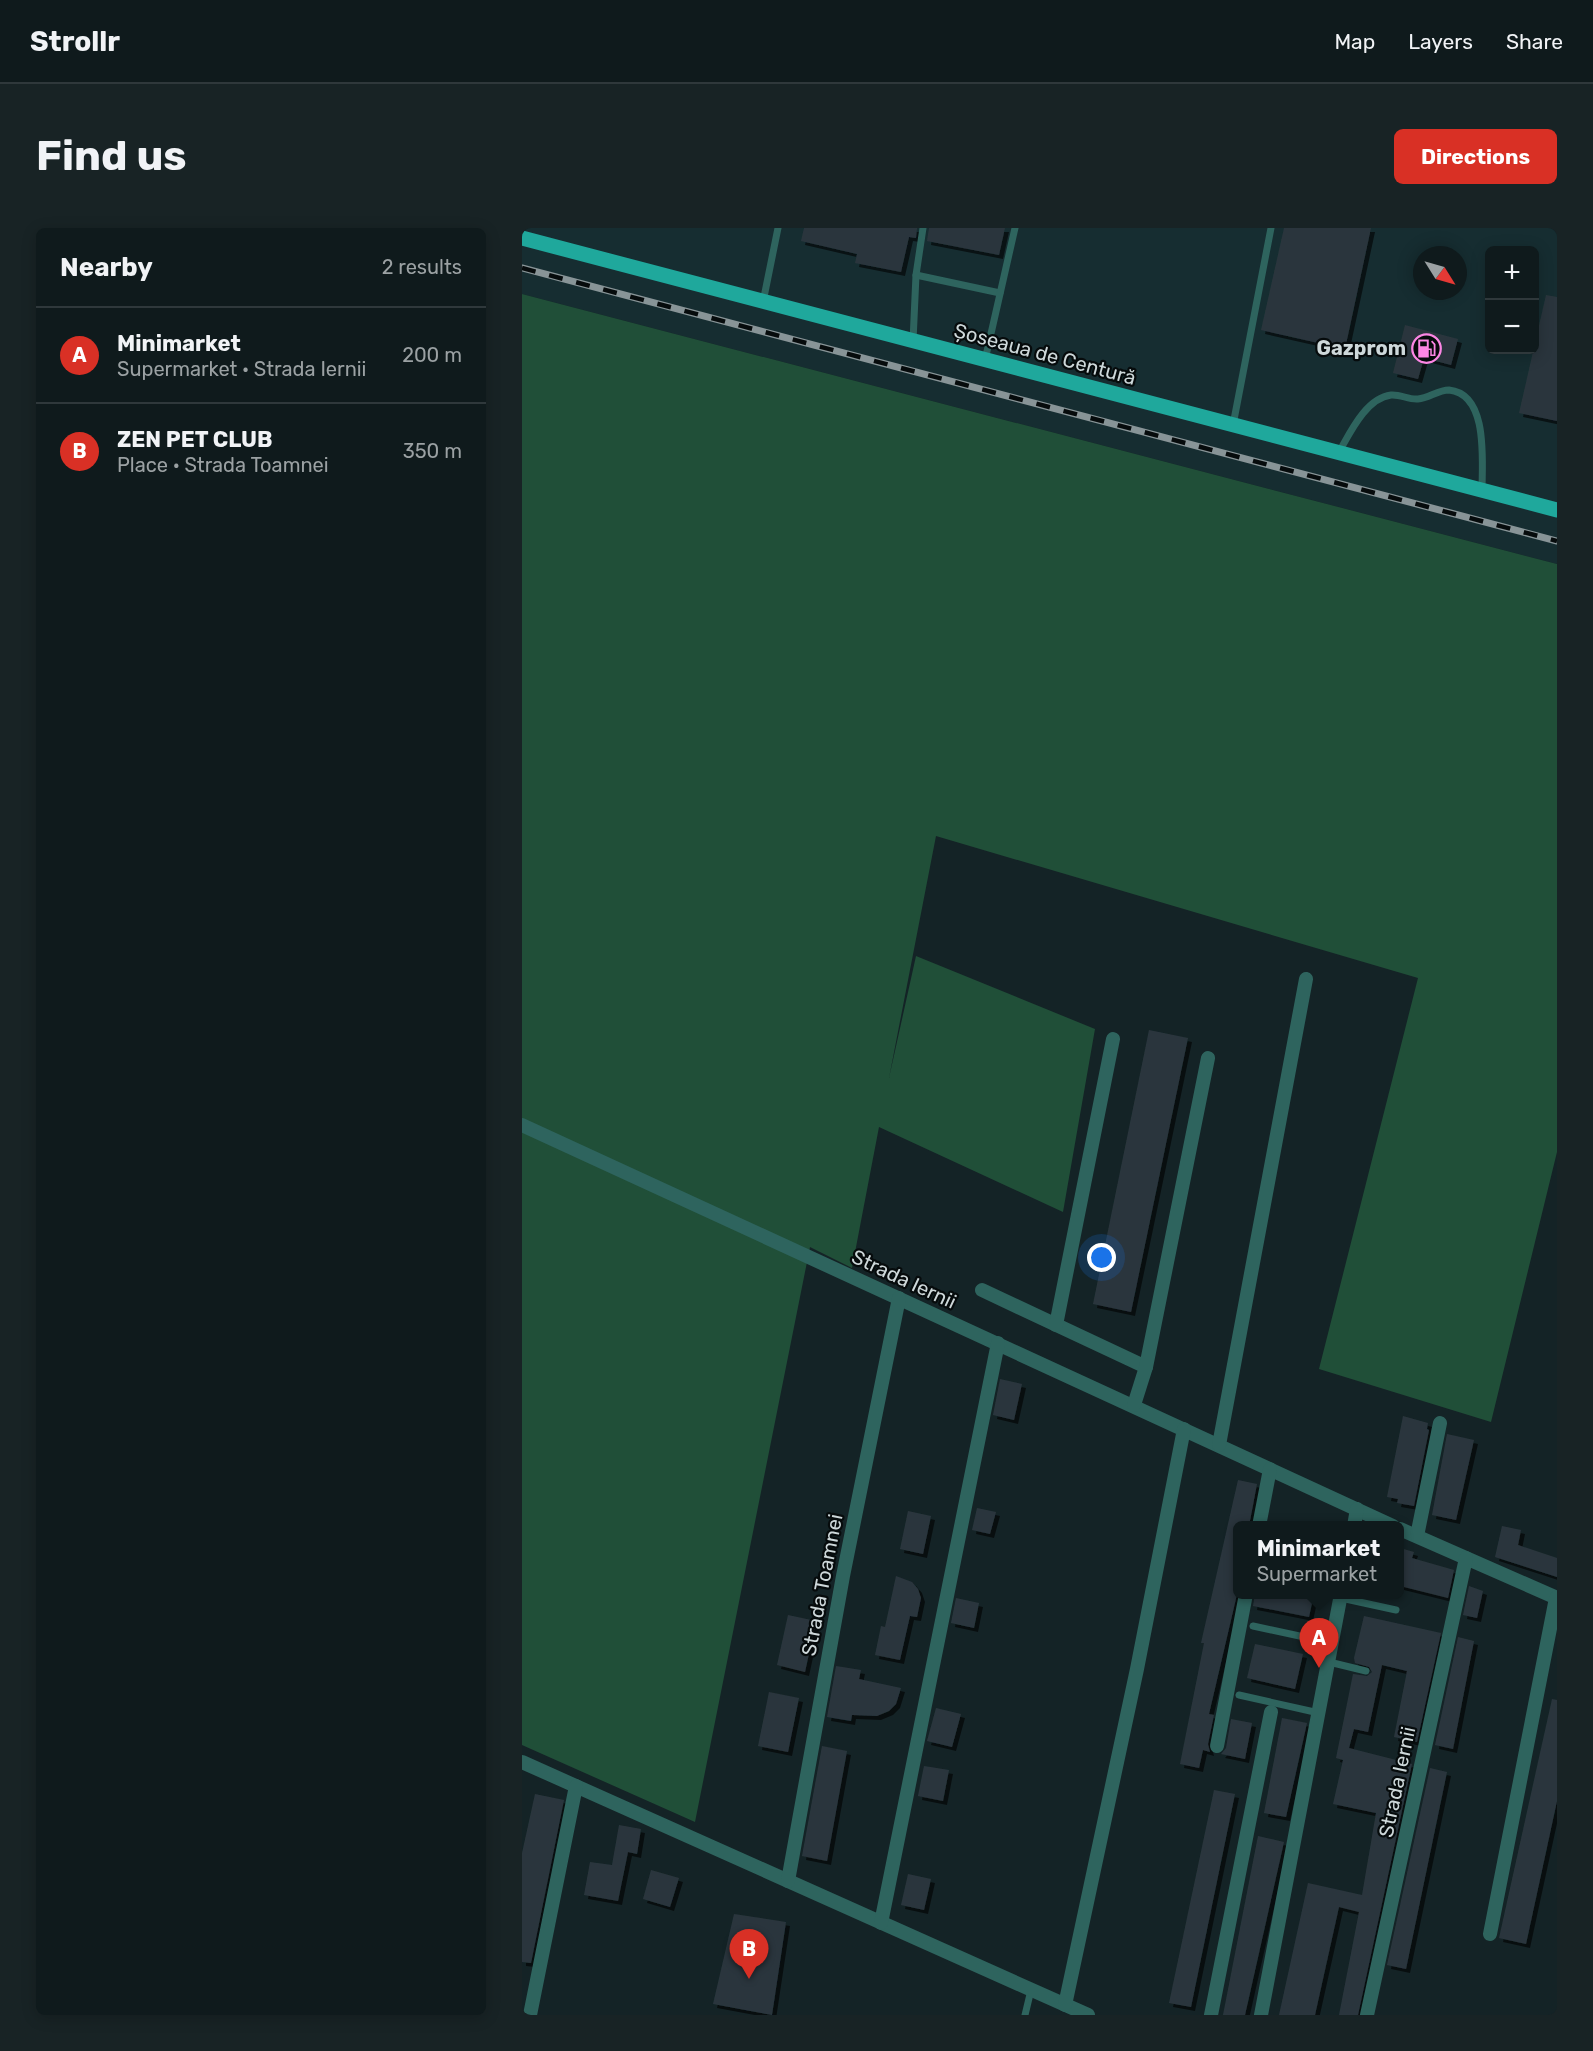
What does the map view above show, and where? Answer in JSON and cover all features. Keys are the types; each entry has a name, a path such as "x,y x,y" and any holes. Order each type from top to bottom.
{"main road":[{"name":"Șoseaua de Centură","path":"522,238 1557,510"}],"street":[{"path":"1219,1445 1306,979"},
{"path":"1056,1325 1113,1039"},
{"path":"1134,1406 1146,1367 1208,1058"},
{"name":"Strada Iernii","path":"522,1125 1382,1521"},
{"path":"982,1290 1146,1367"},
{"name":"Strada Toamnei","path":"788,1881 843,1576 900,1298"},
{"path":"881,1923 998,1343"},
{"path":"1417,1536 1440,1423"},
{"path":"1065,2005 1137,1669 1184,1429"},
{"path":"1260,1521 1270,1469"},
{"path":"1355,1521 1357,1509"},
{"path":"1404,1531 1557,1598 1490,1934"},
{"name":"Strada Iernii","path":"1366,2015 1466,1558"},
{"path":"1217,1746 1245,1599"},
{"path":"1261,2015 1340,1599"},
{"path":"1211,2015 1271,1712"},
{"path":"522,1762 1088,2015"},
{"path":"530,2015 576,1786"}],"lane":[{"path":"763,302 778,228"},
{"path":"913,341 916,275 923,228"},
{"path":"985,360 1015,228"},
{"path":"1233,425 1271,228"},
{"path":"916,275 1000,292"},
{"path":"1339,452 1353,427 1379,400 1390,395 1419,399 1442,390 1451,390 1462,394 1473,403 1481,443 1482,490"},
{"path":"1353,1599 1396,1610"},
{"path":"1253,1626 1332,1643"},
{"path":"1329,1662 1366,1671"},
{"path":"1239,1695 1319,1713"},
{"path":"1025,2015 1031,1990"}],"shaded area":[{"path":"522,228 1557,228 1557,564 522,294"}],"green space":[{"path":"522,294 1557,564 1557,1152 1491,1422 1319,1369 1418,978 936,836 889,1078 916,956 1095,1029 1063,1212 879,1127 852,1268 810,1247 695,1822 522,1745"}],"building":[{"path":"804,228 917,228 916,238 909,237 901,272 855,263 857,254 801,241"},
{"path":"929,228 1005,228 999,255 927,241"},
{"path":"1284,228 1371,228 1345,349 1261,330"},
{"path":"1546,295 1557,297 1557,421 1519,413 1532,354 1539,354 1539,326"},
{"name":"Gazprom","path":"1405,325 1458,339 1451,365 1424,358 1418,379 1393,373"},
{"path":"1149,1030 1188,1038 1131,1312 1093,1304"},
{"path":"1000,1379 1022,1384 1014,1420 993,1415"},
{"path":"1403,1416 1428,1423 1427,1429 1429,1430 1414,1506 1397,1503 1398,1499 1387,1497"},
{"path":"1447,1434 1474,1440 1456,1520 1432,1515"},
{"path":"1238,1480 1257,1484 1250,1521 1233,1521 1233,1599 1236,1599 1209,1714 1214,1715 1208,1744 1210,1752 1203,1750 1199,1768 1180,1764 1204,1643 1201,1643"},
{"path":"977,1508 996,1512 990,1534 972,1530"},
{"path":"908,1511 931,1516 923,1554 900,1549"},
{"path":"1502,1526 1521,1530 1518,1545 1557,1558 1557,1577 1495,1557"},
{"path":"1404,1549 1414,1552 1412,1558 1454,1570 1448,1598 1404,1587"},
{"path":"896,1576 912,1582 921,1598 917,1617 910,1616 900,1660 875,1655 881,1626 885,1627"},
{"path":"1469,1586 1483,1591 1477,1618 1463,1615"},
{"path":"956,1598 979,1603 974,1628 951,1623"},
{"path":"1254,1599 1313,1599 1309,1617 1253,1606"},
{"path":"788,1615 816,1621 805,1672 777,1665"},
{"path":"1364,1616 1441,1633 1417,1742 1394,1737 1407,1671 1382,1665 1368,1732 1354,1729 1349,1748 1412,1764 1358,2015 1339,2015 1359,1912 1339,1907 1315,2015 1279,2015 1308,1883 1362,1895 1376,1813 1333,1804 1343,1760 1336,1758 1353,1674 1367,1676 1372,1672 1369,1667 1355,1663 1354,1658"},
{"path":"1458,1637 1474,1641 1453,1749 1435,1745"},
{"path":"1255,1644 1303,1654 1295,1689 1247,1678"},
{"path":"836,1666 861,1670 859,1679 901,1688 896,1704 889,1711 877,1716 852,1715 851,1721 827,1717"},
{"path":"769,1692 799,1698 788,1752 758,1746"},
{"path":"1552,1699 1557,1700 1557,1801 1526,1944 1499,1938"},
{"path":"936,1708 961,1714 952,1747 927,1741"},
{"path":"1282,1718 1307,1723 1286,1817 1264,1813"},
{"path":"1231,1719 1252,1723 1245,1759 1221,1754 1226,1748"},
{"path":"822,1746 847,1751 827,1861 802,1856"},
{"path":"924,1766 949,1770 943,1801 918,1796"},
{"path":"1430,1768 1447,1772 1406,1969 1387,1965"},
{"path":"1214,1790 1235,1794 1191,2007 1169,2003"},
{"path":"535,1794 564,1800 531,1963 522,1962 522,1853"},
{"path":"619,1825 641,1829 637,1854 628,1852 618,1901 584,1895 590,1862 612,1865"},
{"path":"1258,1836 1284,1842 1245,2015 1223,2015"},
{"path":"651,1870 679,1878 670,1907 643,1899"},
{"path":"908,1874 931,1879 924,1910 901,1905"},
{"path":"734,1914 786,1922 772,2015 713,2004"}],"railway":[{"path":"522,268 1557,541"}],"place":[{"name":"Gazprom","path":"1427,348"},
{"name":"Minimarket","path":"1319,1668"},
{"name":"ZEN PET CLUB","path":"749,1979"}]}
